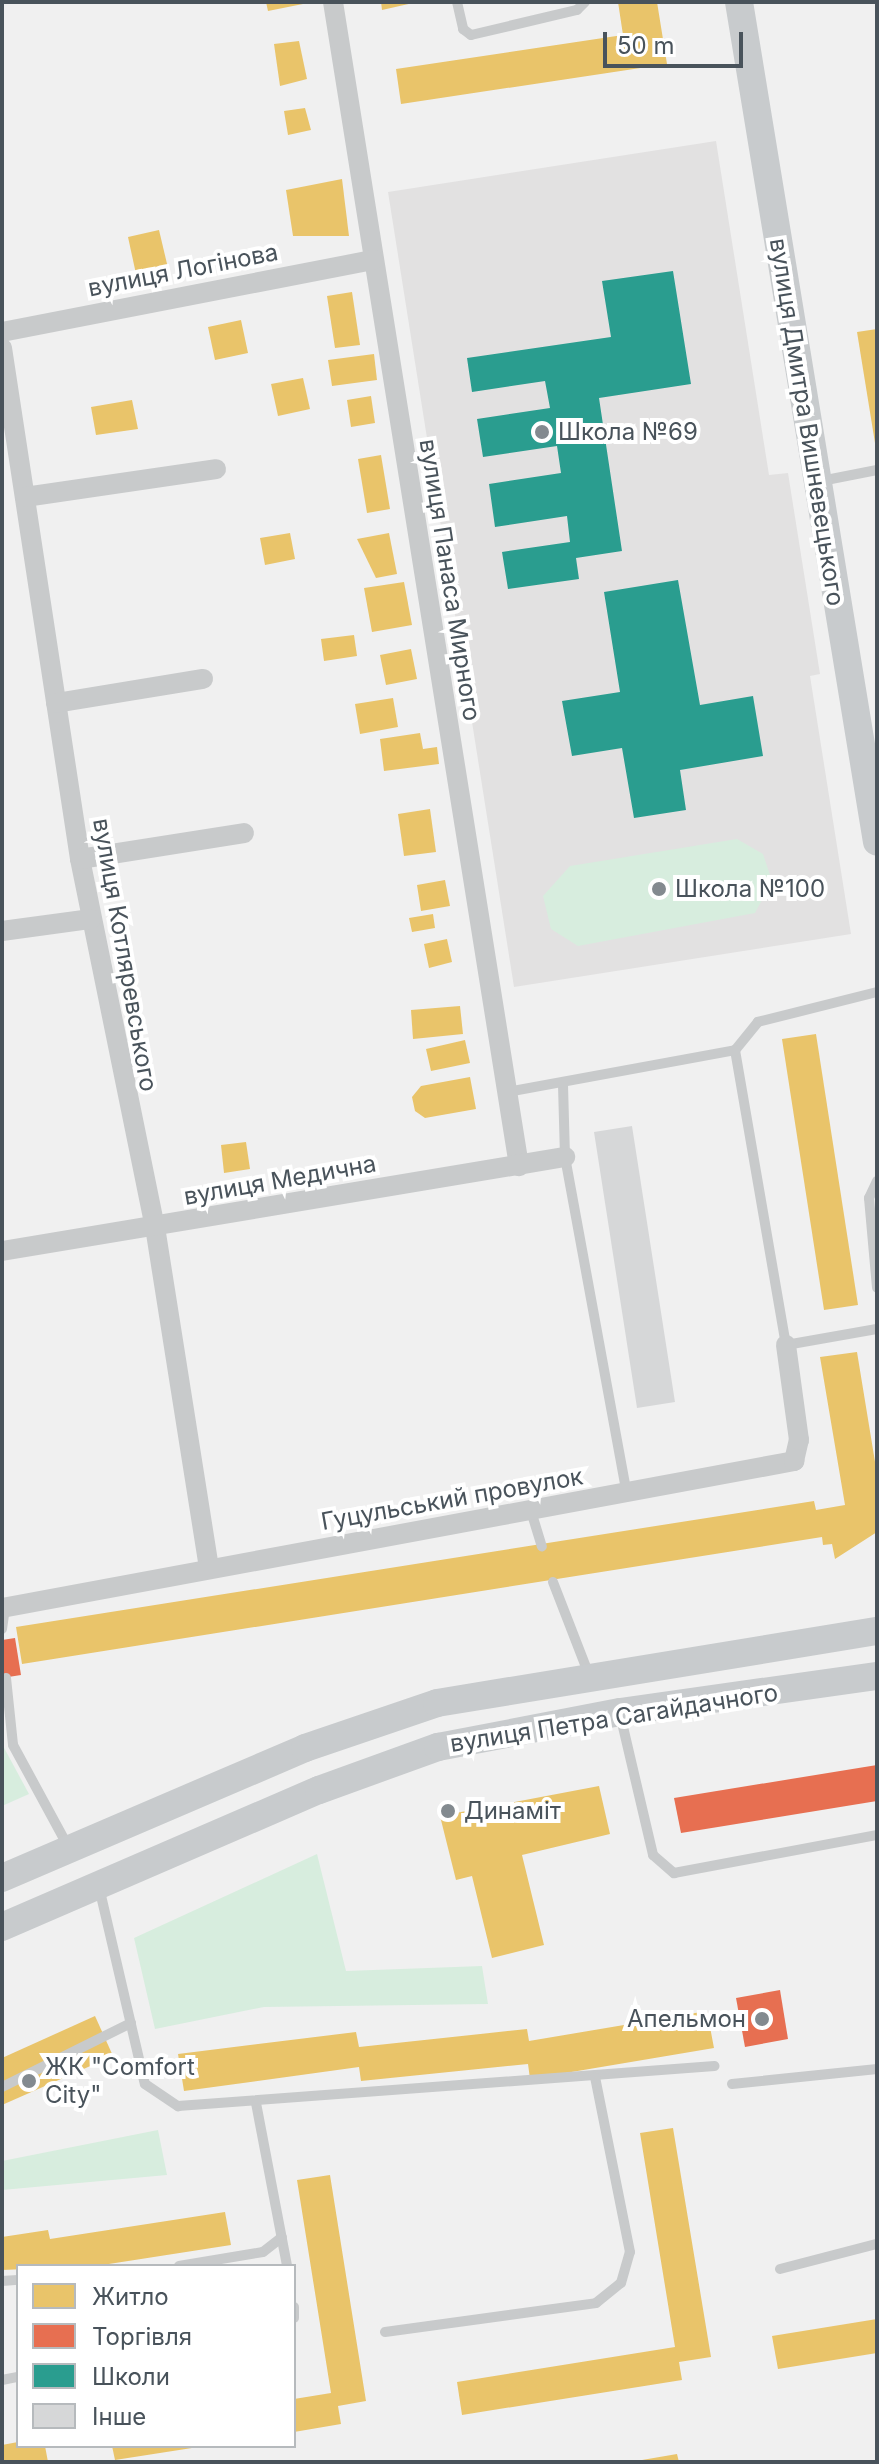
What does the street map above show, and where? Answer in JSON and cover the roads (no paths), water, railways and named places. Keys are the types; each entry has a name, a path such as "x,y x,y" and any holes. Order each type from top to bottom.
{"street":[{"name":"вулиця Панаса Мирного","path":"333,2 503,1092 519,1166"},
{"name":"вулиця Дмитра Вишневецького","path":"739,2 816,482 870,755 877,842"},
{"name":"вулиця Логінова","path":"2,332 373,260"},
{"name":"вулиця Котляревського","path":"2,348 80,859 155,1227 209,1569"},
{"path":"25,497 216,469"},
{"path":"56,703 203,679"},
{"path":"80,859 244,833"},
{"path":"2,931 91,919"},
{"name":"вулиця Медична","path":"2,1251 565,1157"},
{"name":"Гуцульський провулок","path":"4,1608 794,1461 799,1440 786,1345"},
{"name":"вулиця Петра Сагайдачного","path":"2,1878 305,1748 437,1703 877,1631"},
{"name":"вулиця Петра Сагайдачного","path":"2,1927 377,1766 620,1712 877,1676"}],"lane":[{"path":"457,2 463,29 471,35 577,10 585,2"},
{"path":"816,482 877,470"},
{"path":"503,1092 563,1085 576,1075 735,1050 758,1022 877,992"},
{"path":"735,1050 786,1345 877,1329"},
{"path":"563,1085 565,1157 627,1494"},
{"path":"877,1181 869,1198 877,1288"},
{"path":"531,1511 542,1546"},
{"path":"553,1582 590,1677"},
{"path":"2,1629 4,1608"},
{"path":"6,1678 13,1745 70,1849"},
{"path":"620,1712 653,1855 674,1873 877,1835"},
{"path":"99,1885 145,2084 156,2098 178,2106 256,2103 715,2066"},
{"path":"2,2087 131,2023"},
{"path":"732,2084 877,2069"},
{"path":"385,2332 596,2303 621,2283 630,2252 595,2077"},
{"path":"256,2103 287,2264"},
{"path":"191,2264 263,2252 282,2237"},
{"path":"780,2269 877,2244"}],"place":[{"name":"Школа №69","path":"542,432"},
{"name":"Школа №100","path":"659,889"},
{"name":"Динаміт","path":"448,1811"},
{"name":"Апельмон","path":"762,2019"},
{"name":"ЖК \"Comfort City\"","path":"29,2081"}]}
